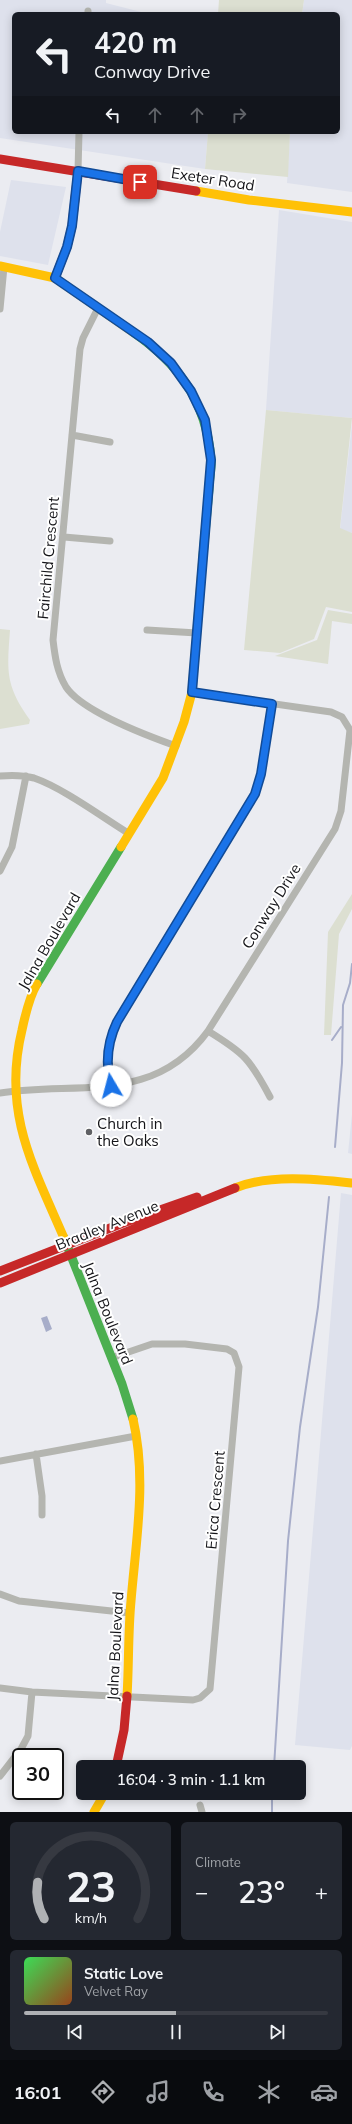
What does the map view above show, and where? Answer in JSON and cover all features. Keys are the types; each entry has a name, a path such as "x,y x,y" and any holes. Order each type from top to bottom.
{"street":[{"path":"55,278 67,247 72,226 78,171 79,134"},
{"name":"Exeter Road","path":"0,159 249,200 352,212"},
{"path":"0,309 2,267"},
{"name":"Jalna Boulevard","path":"2,267 55,278 148,342 171,363 191,391 205,420 211,460 192,692 176,746 163,778 35,987 24,1019 16,1050 15,1090 18,1113 25,1144 111,1358 134,1422 136,1436 139,1484 130,1613 125,1722 117,1760"},
{"name":"Fairchild Crescent","path":"98,308 83,338 80,349 54,640 56,667 67,688 78,700 126,726 176,746"},
{"path":"72,435 110,442"},
{"path":"64,537 110,541"},
{"path":"147,630 197,633"},
{"name":"Conway Drive","path":"0,1093 15,1090 111,1086 142,1081 165,1071 196,1047 208,1031 335,829 341,811 350,730 342,717 331,712 192,692"},
{"path":"111,1086 107,1056 109,1038 117,1022 255,794 261,774 272,704"},
{"path":"0,776 26,776 52,786 128,833"},
{"path":"0,871 12,847 26,776"},
{"path":"208,1031 235,1048 247,1059 257,1072 270,1097"},
{"name":"Bradley Avenue","path":"0,1283 224,1192 253,1183 282,1179 316,1178 352,1183"},
{"name":"Bradley Avenue","path":"0,1271 192,1198 224,1192"},
{"name":"Erica Crescent","path":"111,1358 152,1344 174,1343 226,1349 234,1353 239,1367 210,1689 200,1698 193,1700 126,1696"},
{"path":"0,1461 136,1436"},
{"path":"36,1454 42,1496 42,1515"},
{"path":"0,1594 19,1601 130,1613"},
{"path":"0,1688 32,1692 126,1696"},
{"path":"0,1776 21,1749 28,1736 32,1692"},
{"path":"94,1812 102,1800"}],"shaded area":[{"path":"0,0 106,0 106,3 141,12 12,12 12,134 208,134 205,169 0,138"},
{"path":"219,0 304,0 302,12 218,12"},
{"path":"304,0 352,0 352,192 287,183 290,134 340,134 340,12 302,12"},
{"path":"208,134 290,134 288,177 205,169"},
{"path":"11,180 66,187 48,265 0,256 0,232"},
{"path":"279,210 352,222 352,418 266,410"},
{"path":"266,410 352,418 340,528 352,533 352,612 326,607 314,639 280,653 244,650"},
{"path":"352,424 352,533 340,529"},
{"path":"328,610 352,614 352,624 332,621 328,664 275,656 317,640"},
{"path":"0,629 10,630 8,667 12,687 22,708 30,720 29,724 0,729"},
{"path":"352,894 352,909 339,934 331,1035 324,1035 328,932"},
{"path":"352,1114 352,1154 348,1153"},
{"path":"341,1193 352,1195 352,1746 350,1750 295,1745"}],"water":[{"path":"47,1316 52,1329 46,1332 41,1318"}],"waterway":[{"path":"335,1147 342,1063 343,1005 350,983 352,964"},
{"path":"332,1040 341,1027"},
{"path":"274,1760 288,1541 300,1427 318,1307 329,1197"},
{"path":"272,1800 272,1812"}],"traffic: fast":[{"path":"133,332 164,357 177,371 196,402 203,419 208,438 211,462 203,556"},
{"path":"37,984 121,847"},
{"path":"64,1238 122,1384 133,1419"}],"traffic: slow":[{"path":"196,191 249,200 352,212"},
{"path":"0,266 55,278 133,332"},
{"path":"121,847 163,778 184,722 192,692 203,556"},
{"path":"37,984 26,1013 17,1060 16,1087 18,1113 32,1162 64,1238"},
{"path":"235,1188 278,1179 308,1179 352,1183"},
{"path":"127,1696 130,1613 138,1532 140,1487 137,1442 133,1419"},
{"path":"94,1812 101,1800"}],"traffic: jam":[{"path":"0,159 196,191"},
{"path":"55,278 67,247 72,226 78,171"},
{"path":"0,1283 235,1188"},
{"path":"0,1271 123,1223 197,1197"},
{"path":"118,1760 124,1730 127,1696"}],"place":[{"name":"Church in the Oaks","path":"89,1132"}],"route":[{"path":"111,1086 107,1056 109,1038 117,1022 255,794 261,774 272,704 192,692 211,460 205,420 191,391 171,363 148,342 55,278 67,247 72,226 78,171 140,182"}]}
